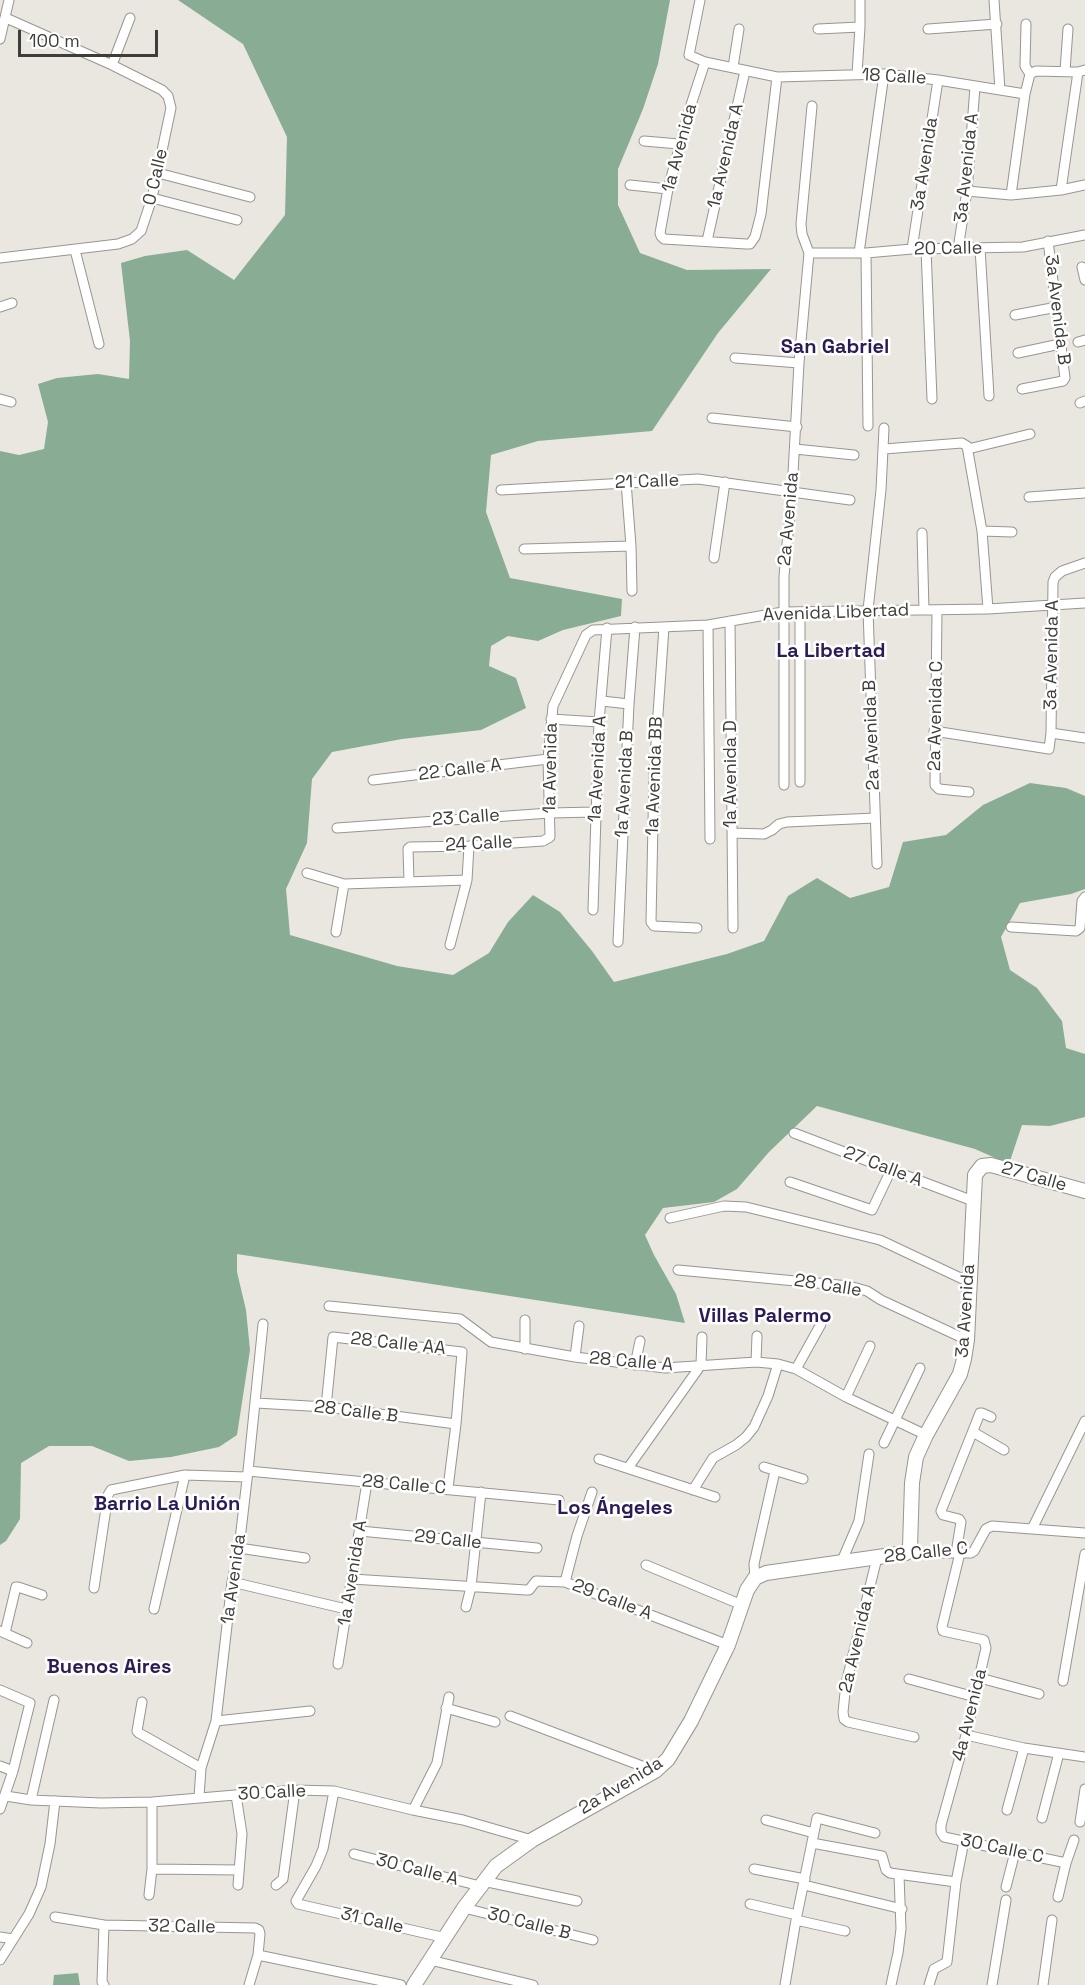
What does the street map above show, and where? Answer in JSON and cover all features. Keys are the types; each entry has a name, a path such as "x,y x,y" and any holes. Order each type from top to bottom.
{"street":[{"path":"0,39 9,0"},
{"name":"18 Calle","path":"700,0 688,54 705,62 777,77 884,74 1025,94"},
{"path":"857,74 860,0"},
{"path":"994,0 999,90"},
{"path":"6,18 111,65 130,18"},
{"path":"928,29 997,24"},
{"path":"1026,24 1025,66 1030,75"},
{"path":"818,29 860,27"},
{"path":"734,67 739,29"},
{"path":"1065,71 1068,29"},
{"name":"1a Avenida","path":"705,62 679,144 668,189 661,237 707,241"},
{"name":"0 Calle","path":"75,250 118,244 132,239 141,231 152,198 171,108 168,96 162,90 111,65"},
{"path":"1011,195 1025,94 1030,75 1042,69 1082,71 1061,190"},
{"name":"1a Avenida A","path":"707,241 745,71"},
{"path":"868,426 863,253 884,74"},
{"path":"707,241 750,244 755,237 761,214 777,77"},
{"name":"3a Avenida","path":"912,249 938,80"},
{"name":"3a Avenida A","path":"958,249 967,191 975,87"},
{"path":"809,254 801,224 812,106"},
{"path":"644,141 679,144"},
{"path":"158,173 250,197"},
{"path":"630,185 668,189"},
{"path":"967,191 1011,195 1085,185"},
{"path":"152,198 237,220"},
{"name":"20 Calle","path":"809,254 1023,247 1085,235"},
{"name":"3a Avenida B","path":"1022,389 1065,380 1048,241"},
{"name":"3a Avenida A","path":"980,248 989,396"},
{"path":"926,249 932,399"},
{"path":"0,258 75,250 99,344"},
{"name":"2a Avenida","path":"784,785 784,576 809,254"},
{"path":"1082,267 1085,280"},
{"path":"0,308 12,303"},
{"path":"1015,315 1057,307"},
{"path":"1018,353 1060,344"},
{"path":"735,358 799,363"},
{"path":"0,399 11,402"},
{"path":"712,418 797,427"},
{"name":"2a Avenida B","path":"877,864 868,610 884,449 884,428"},
{"path":"966,447 1030,434"},
{"path":"884,449 962,443 966,447 982,531 988,609"},
{"path":"795,449 854,455"},
{"name":"21 Calle","path":"501,490 699,479 850,500"},
{"path":"626,482 632,591"},
{"path":"714,558 725,482"},
{"path":"1029,497 1085,493"},
{"path":"982,531 1012,532"},
{"path":"922,533 924,610"},
{"path":"524,549 631,546"},
{"name":"3a Avenida A","path":"1051,732 1053,582 1062,571 1085,563"},
{"name":"Avenida Libertad","path":"589,632 597,628 708,625 783,612 937,611 1085,603"},
{"name":"2a Avenida C","path":"937,611 934,731 936,788 969,792"},
{"path":"800,612 800,782"},
{"name":"1a Avenida D","path":"730,621 733,928"},
{"path":"708,625 710,838"},
{"name":"1a Avenida B","path":"618,942 628,704 636,627"},
{"name":"1a Avenida BB","path":"664,627 654,772 651,925 697,928"},
{"name":"1a Avenida A","path":"592,910 599,722 607,628"},
{"name":"1a Avenida","path":"548,840 550,813 548,759 551,719 555,700 589,632"},
{"path":"602,701 628,704"},
{"path":"551,719 599,722"},
{"path":"934,731 1047,749 1050,747 1051,732 1085,738"},
{"name":"22 Calle A","path":"373,780 548,759"},
{"name":"23 Calle","path":"337,828 595,812"},
{"path":"732,833 764,834 779,824 787,822 875,818"},
{"name":"24 Calle","path":"409,881 408,849 410,847 469,846 548,840"},
{"path":"450,945 467,880 469,846"},
{"path":"307,873 344,884 467,880"},
{"path":"336,932 344,884"},
{"path":"1011,927 1078,930 1084,897"},
{"name":"27 Calle A","path":"794,1133 973,1201"},
{"name":"27 Calle","path":"982,1166 991,1165 1085,1191"},
{"name":"3a Avenida","path":"906,1553 910,1547 912,1483 916,1457 960,1374 964,1359 967,1340 975,1175 982,1166"},
{"path":"790,1182 872,1210 891,1170"},
{"path":"670,1218 724,1206 746,1208 880,1240 969,1282"},
{"name":"28 Calle","path":"678,1270 849,1286 867,1291 899,1309 967,1340"},
{"name":"28 Calle A","path":"329,1306 460,1319 491,1342 635,1365 665,1368 756,1362 778,1364 796,1369 846,1397 926,1435"},
{"path":"525,1320 525,1349"},
{"name":"1a Avenida","path":"199,1797 201,1768 216,1721 232,1582 239,1548 248,1474 263,1324"},
{"path":"796,1369 821,1324"},
{"path":"575,1357 579,1326"},
{"path":"756,1362 757,1336"},
{"name":"28 Calle AA","path":"326,1407 333,1337 462,1352 456,1424"},
{"path":"628,1468 701,1365 702,1337"},
{"path":"635,1365 640,1341"},
{"path":"846,1397 870,1346"},
{"path":"693,1490 713,1458 741,1441 754,1427 765,1406 778,1364"},
{"path":"884,1443 920,1368"},
{"name":"28 Calle B","path":"256,1403 326,1407 456,1424"},
{"path":"958,1553 961,1522 959,1519 943,1515 941,1511 980,1413 991,1417"},
{"path":"448,1488 456,1424"},
{"path":"1032,1529 1084,1427"},
{"path":"973,1432 1004,1450"},
{"path":"841,1563 859,1521 869,1454"},
{"path":"599,1459 715,1497"},
{"path":"764,1467 803,1479"},
{"name":"2a Avenida","path":"414,1985 464,1908 496,1866 532,1840 655,1771 668,1759 691,1721 728,1645 747,1590 755,1578 754,1564 775,1471"},
{"name":"28 Calle C","path":"94,1588 108,1495 111,1490 185,1475 248,1474 448,1488 559,1500"},
{"path":"154,1609 185,1475"},
{"name":"1a Avenida A","path":"338,1664 367,1482"},
{"path":"466,1607 471,1587 482,1492"},
{"path":"565,1582 592,1492"},
{"name":"28 Calle C","path":"755,1578 766,1573 906,1553 974,1551 986,1529 992,1526 1085,1533"},
{"name":"29 Calle","path":"360,1531 537,1548"},
{"path":"239,1548 305,1558"},
{"name":"4a Avenida","path":"941,1832 986,1648 984,1640 943,1630 958,1553"},
{"path":"1063,1681 1085,1554"},
{"name":"2a Avenida A","path":"877,1558 846,1683 844,1719 848,1722 914,1737"},
{"path":"646,1565 742,1605"},
{"name":"29 Calle A","path":"352,1579 526,1590 530,1590 536,1581 565,1582 728,1645"},
{"path":"232,1582 346,1609"},
{"path":"27,1643 3,1632 16,1587 42,1595"},
{"path":"980,1678 1039,1694"},
{"path":"909,1679 975,1697"},
{"path":"0,1690 30,1702 6,1796 0,1809"},
{"path":"413,1810 437,1763 449,1697"},
{"path":"31,1800 54,1700"},
{"path":"142,1702 137,1731 201,1768"},
{"path":"446,1708 495,1722"},
{"path":"216,1721 310,1711"},
{"path":"510,1716 655,1771"},
{"path":"966,1735 1024,1748 1085,1757"},
{"path":"1007,1810 1024,1748"},
{"path":"1042,1818 1059,1753"},
{"path":"0,1766 13,1771"},
{"path":"1080,1822 1085,1789"},
{"path":"276,1885 283,1879 295,1790"},
{"name":"30 Calle","path":"6,1796 74,1803 153,1802 295,1790 334,1791 463,1820 532,1840"},
{"name":"31 Calle","path":"334,1791 323,1849 296,1901 298,1904 446,1938"},
{"path":"236,1795 242,1834 238,1885"},
{"path":"0,1960 29,1914 41,1887 50,1844 55,1802"},
{"path":"148,1895 152,1869 153,1802"},
{"path":"785,1985 817,1818 875,1833"},
{"path":"766,1820 813,1838 882,1856 886,1870 890,1873 956,1882"},
{"name":"30 Calle C","path":"941,1832 944,1837 1066,1863"},
{"path":"1058,1897 1074,1840"},
{"path":"928,1985 934,1969 948,1962 956,1882 964,1841"},
{"path":"1006,1887 1015,1852"},
{"name":"30 Calle A","path":"354,1854 482,1883 577,1901"},
{"path":"152,1869 239,1869"},
{"path":"754,1869 902,1909"},
{"path":"891,1985 898,1953 902,1909 899,1875"},
{"path":"992,1985 1006,1900"},
{"path":"750,1904 845,1931"},
{"name":"30 Calle B","path":"464,1908 593,1940"},
{"name":"32 Calle","path":"55,1917 104,1924 255,1928 260,1934 258,1955"},
{"path":"1043,1985 1052,1920"},
{"path":"104,1924 102,1982 104,1985"},
{"path":"0,1937 13,1939"},
{"path":"249,1985 258,1955 401,1985"},
{"path":"430,1960 533,1985"}],"green space":[{"path":"178,0 670,0 658,64 643,109 618,169 618,205 640,253 687,270 771,269 718,333 652,431 538,441 491,455 486,512 510,578 622,599 621,616 563,630 538,641 508,636 491,646 489,666 516,678 526,708 481,730 402,739 332,752 312,779 307,843 286,889 290,935 397,966 453,975 489,953 508,922 533,895 560,912 614,982 727,954 764,941 788,896 817,878 850,898 889,887 903,842 946,835 983,805 1030,783 1066,788 1085,796 1085,889 1071,894 1020,903 1001,937 1010,970 1037,988 1062,1021 1066,1048 1085,1054 1085,1117 1050,1126 1022,1125 1009,1164 975,1149 817,1106 769,1152 737,1189 714,1202 663,1208 645,1235 676,1294 685,1323 237,1254 237,1272 246,1310 250,1350 237,1435 219,1447 171,1457 129,1461 92,1446 49,1446 21,1463 20,1519 6,1541 0,1545 0,451 19,455 44,449 48,422 38,384 57,378 98,374 129,379 130,341 121,263 145,256 187,250 234,280 285,215 287,137 243,44"},
{"path":"78,1973 80,1985 53,1985 54,1975"}],"district":[{"name":"San Gabriel","path":"835,348"},
{"name":"La Libertad","path":"831,652"},
{"name":"Villas Palermo","path":"765,1317"},
{"name":"Barrio La Unión","path":"167,1505"},
{"name":"Los Ángeles","path":"615,1509"},
{"name":"Buenos Aires","path":"109,1668"}]}
